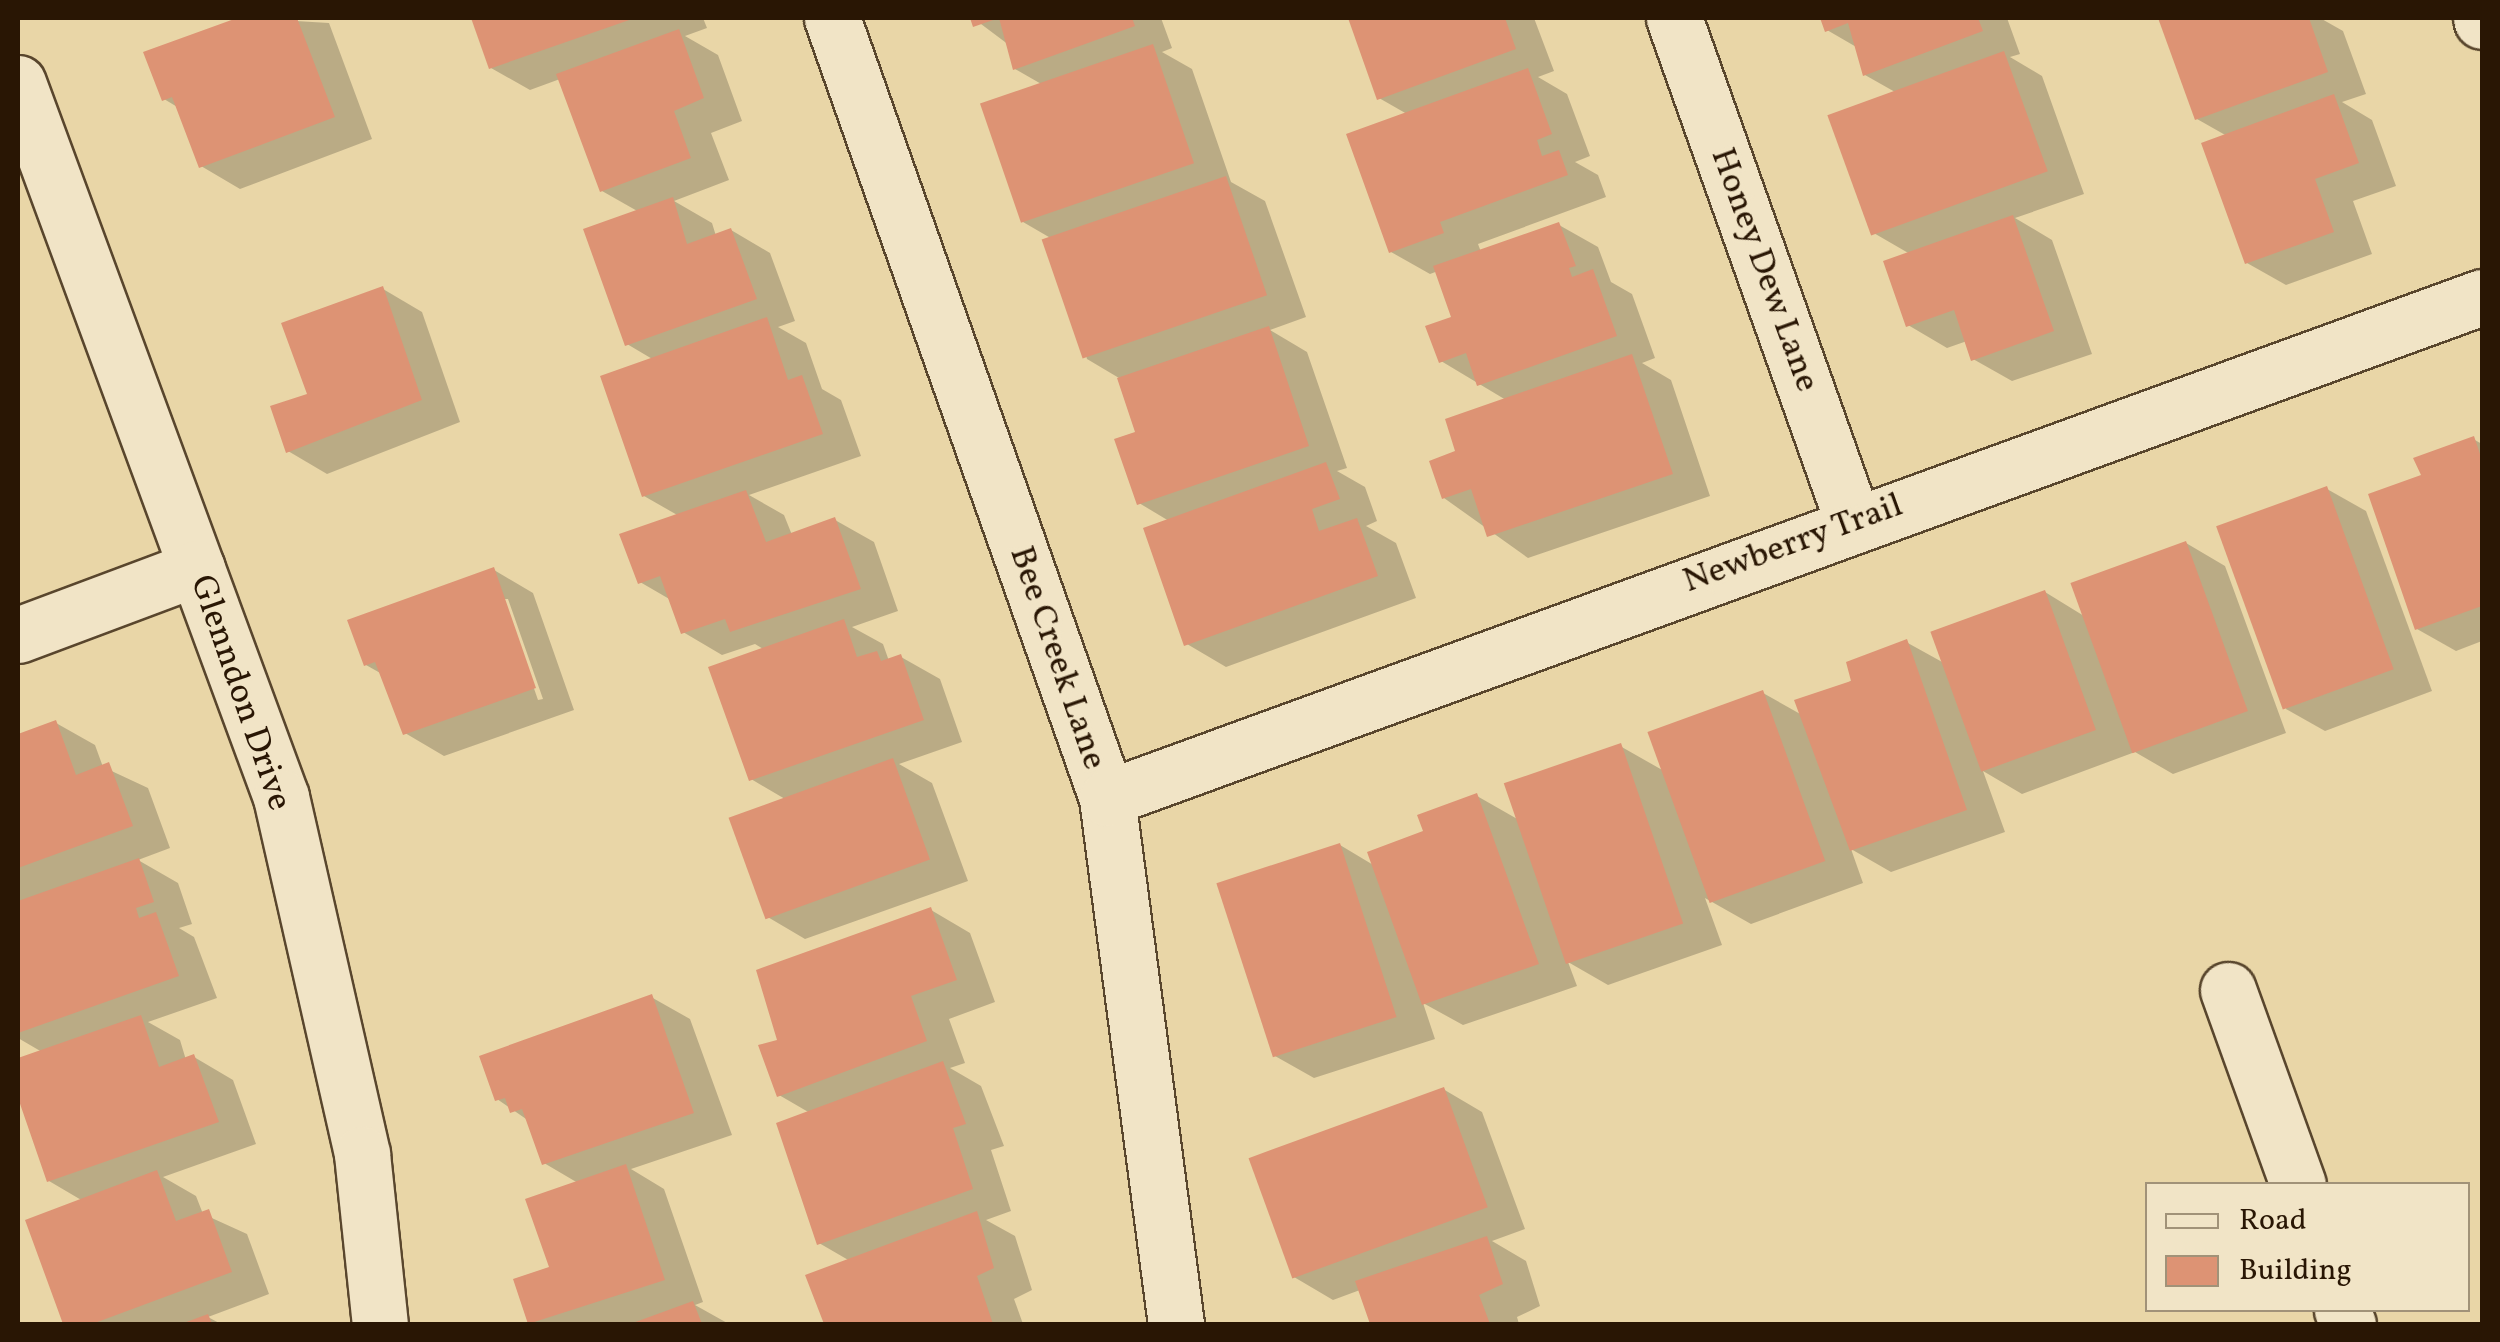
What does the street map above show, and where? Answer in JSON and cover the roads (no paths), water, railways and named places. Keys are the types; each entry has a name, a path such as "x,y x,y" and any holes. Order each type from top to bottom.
{"street":[{"name":"Bee Creek Lane","path":"832,18 1106,798 1176,1324"},
{"name":"Honey Dew Lane","path":"1674,18 1853,522"},
{"name":"Glenndon Drive","path":"18,83 281,797 362,1154 380,1324"},
{"name":"Newberry Trail","path":"1106,798 1853,522 2482,296"},
{"path":"18,635 196,568"},
{"path":"2228,990 2297,1182"}]}
